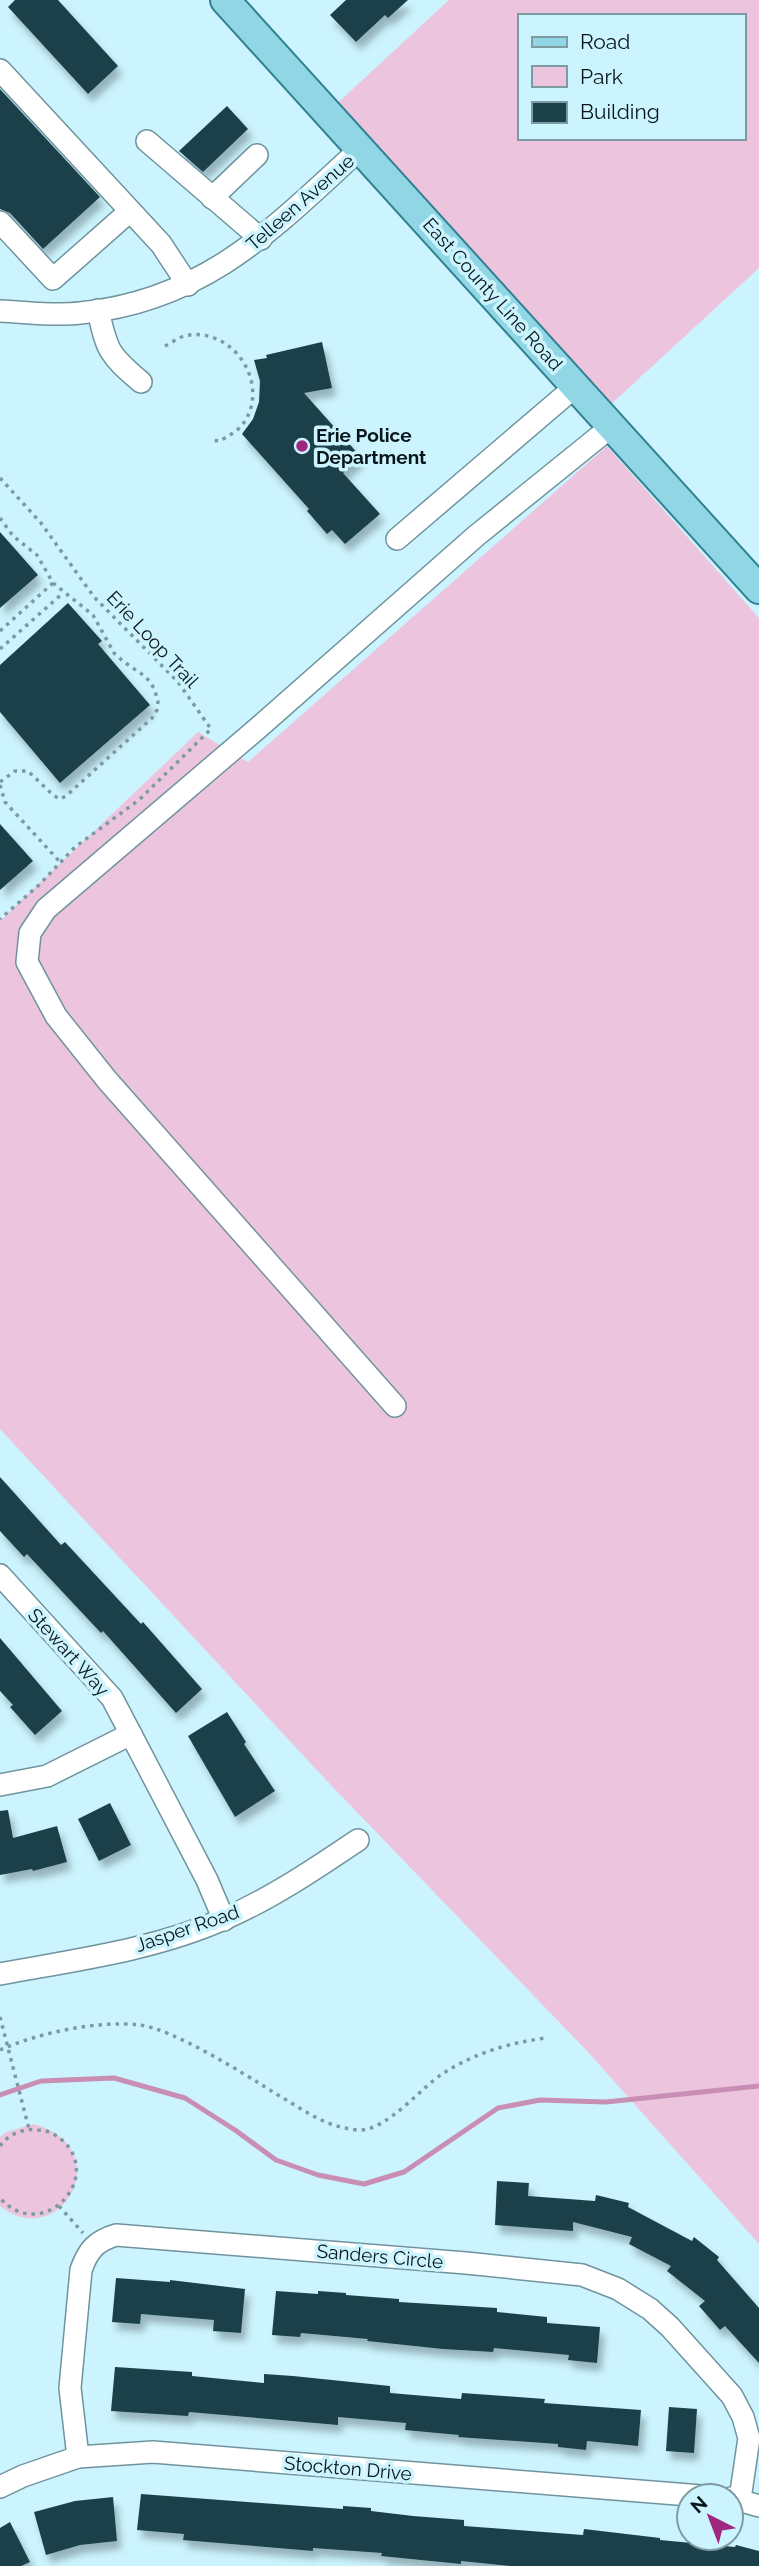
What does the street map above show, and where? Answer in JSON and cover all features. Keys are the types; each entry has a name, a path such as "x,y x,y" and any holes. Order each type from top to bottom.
{"main road":[{"name":"East County Line Road","path":"225,0 759,589"}],"street":[{"path":"0,70 161,244 188,285"},
{"path":"147,141 261,239"},
{"name":"Telleen Avenue","path":"0,312 79,314 137,303 188,285 237,257 261,239 360,149"},
{"path":"212,198 257,155"},
{"path":"53,279 130,211"},
{"path":"0,222 53,279 58,313"},
{"path":"99,310 105,344 118,363 141,382"},
{"path":"397,539 576,386"},
{"path":"395,1406 116,1090 56,1017 27,962 30,933 46,909 258,728 476,536 612,425"},
{"name":"Stewart Way","path":"0,1575 112,1698 211,1887 224,1920"},
{"path":"0,1785 47,1776 131,1734"},
{"name":"Jasper Road","path":"0,1974 159,1942 224,1920 295,1882 358,1840"},
{"name":"Sanders Circle","path":"94,2246 103,2239 116,2235 582,2275 618,2289 650,2309 670,2327 732,2396 743,2417 749,2438 745,2482"},
{"path":"78,2457 70,2388 81,2270 86,2255 94,2246"},
{"name":"Stockton Drive","path":"0,2487 78,2457 153,2452 675,2494"}],"path":[{"path":"165,346 183,336 213,337 239,355 248,369 252,403 245,422 220,442 211,440"},
{"name":"Erie Loop Trail","path":"0,478 41,523 94,597 178,682 211,729 139,800 75,848 39,886 0,919"},
{"path":"0,517 13,536 37,555 53,583 93,615 114,653 146,677 154,688 158,701 158,710 66,796 60,799 53,796 28,771 15,771 0,784 5,802 60,862"},
{"path":"0,631 53,583"},
{"path":"0,649 63,593"},
{"path":"0,2017 29,2129"},
{"path":"0,2050 52,2033 92,2027 142,2025 205,2053 273,2091 314,2118 362,2130 383,2122 401,2110 440,2075 468,2060 513,2043 546,2038"},
{"path":"0,2146 15,2133 29,2129 43,2130 56,2135 66,2144 76,2169 75,2183 69,2196 59,2206 47,2212 34,2215 19,2212 7,2206 0,2198"},
{"path":"59,2206 94,2246"}],"green space":[{"path":"449,0 759,0 759,268 608,407 329,111"},
{"path":"607,446 759,618 759,2244 588,2052 327,1781 0,1429 0,921 198,732 248,762"},
{"path":"34,2124 60,2137 73,2154 77,2174 72,2192 60,2208 43,2217 22,2217 0,2206 0,2137 6,2132"}],"building":[{"path":"15,0 58,0 118,66 88,94 8,7"},
{"path":"346,0 408,0 388,18 385,15 356,42 330,15"},
{"path":"0,89 100,197 43,249 10,213 0,209"},
{"path":"227,106 248,129 203,172 179,151"},
{"name":"Erie Police Department","path":"322,342 332,388 304,393 361,457 343,473 380,514 345,544 332,530 327,534 307,511 309,509 242,434 253,419 259,402 260,381 254,360"},
{"path":"0,532 38,575 0,608"},
{"path":"68,603 102,641 98,644 150,705 60,783 0,712 0,665"},
{"path":"0,824 33,861 0,890"},
{"path":"0,1477 61,1545 65,1542 141,1624 143,1622 202,1689 176,1713 103,1631 101,1633 27,1554 24,1557 0,1531"},
{"path":"0,1638 62,1711 35,1735 10,1707 13,1705 0,1691"},
{"path":"227,1712 275,1791 235,1817 188,1736"},
{"path":"110,1803 131,1845 99,1861 78,1819"},
{"path":"8,1810 13,1838 57,1826 67,1862 33,1871 32,1869 0,1875 0,1811"},
{"path":"497,2181 529,2183 528,2196 595,2201 596,2195 629,2203 628,2207 692,2241 694,2237 719,2257 717,2260 759,2308 759,2363 725,2326 720,2330 699,2306 705,2301 667,2271 671,2266 629,2244 632,2237 573,2222 573,2231 495,2225"},
{"path":"116,2278 170,2280 245,2289 241,2333 213,2331 214,2320 141,2314 140,2324 112,2322"},
{"path":"276,2291 346,2293 399,2299 399,2302 497,2308 497,2312 547,2317 547,2323 600,2327 597,2363 568,2360 569,2355 494,2348 493,2352 301,2333 300,2337 272,2335"},
{"path":"115,2367 192,2372 192,2376 264,2383 264,2374 293,2376 390,2386 390,2393 461,2399 462,2393 545,2399 544,2403 641,2410 638,2446 587,2441 586,2450 558,2447 558,2444 458,2437 459,2435 405,2430 406,2423 338,2417 338,2425 189,2412 188,2416 111,2411"},
{"path":"669,2407 697,2409 694,2453 666,2451"},
{"path":"141,2494 343,2509 343,2506 371,2508 371,2511 464,2520 464,2526 583,2535 584,2529 675,2541 675,2552 745,2552 745,2547 759,2551 759,2566 510,2566 461,2561 461,2564 381,2556 382,2553 313,2548 313,2551 183,2540 184,2534 137,2530"},
{"path":"113,2497 117,2541 80,2545 46,2555 34,2512 75,2501"},
{"path":"10,2522 30,2562 21,2566 0,2566 0,2528"}],"waterway":[{"path":"0,2095 41,2081 114,2078 185,2098 276,2160 318,2175 364,2184 404,2172 498,2108 540,2100 606,2102 759,2086"}],"place":[{"name":"Erie Police Department","path":"302,446"}]}
